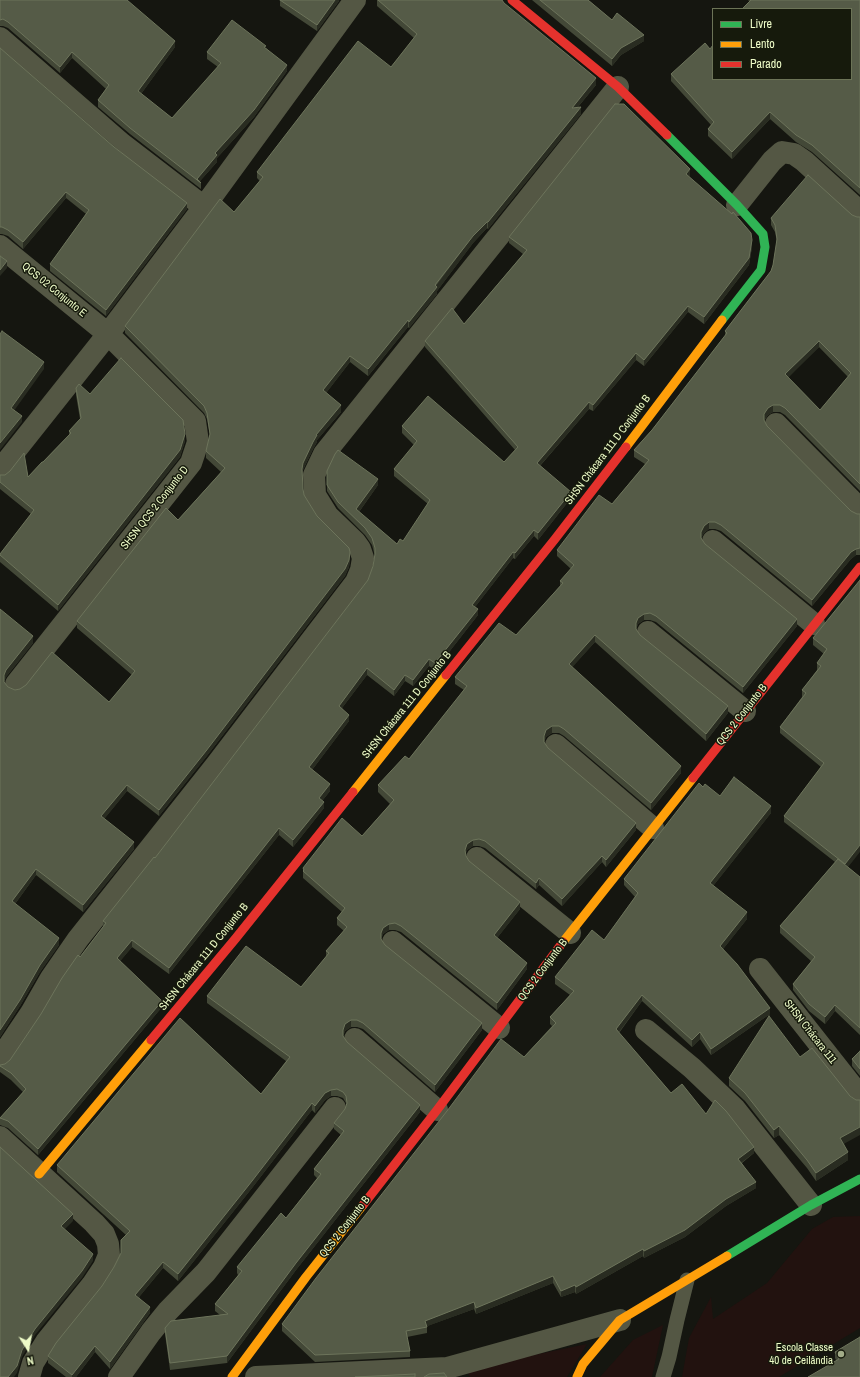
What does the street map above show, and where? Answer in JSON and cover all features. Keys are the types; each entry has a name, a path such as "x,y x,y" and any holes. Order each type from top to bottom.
{"street":[{"path":"0,470 108,334 204,207 355,0"},
{"path":"512,0 618,87 737,205 772,161 782,152 794,154 804,161 860,212"},
{"path":"0,38 122,144 204,207"},
{"path":"0,1059 31,1013 51,978 78,939 216,765 356,582 362,570 363,558 360,549 355,542 328,516 315,495 314,475 324,454 618,87"},
{"name":"SHSN Chácara 111 D Conjunto B","path":"39,1174 236,938 560,533 761,270 765,247 763,234 737,205"},
{"name":"QCS 02 Conjunto E","path":"0,246 108,334"},
{"name":"SHSN QCS 2 Conjunto D","path":"16,684 190,463 198,442 195,422 108,334"},
{"path":"776,424 860,509"},
{"path":"713,541 814,624"},
{"name":"QCS 2 Conjunto B","path":"232,1377 306,1277 437,1110 570,933 860,567"},
{"path":"648,632 745,711"},
{"path":"556,745 653,828"},
{"path":"477,858 570,933"},
{"path":"393,942 499,1028"},
{"name":"SHSN Chácara 111","path":"760,969 860,1096"},
{"path":"646,1030 692,1068 735,1109 811,1205"},
{"path":"355,1039 437,1110"},
{"path":"119,1377 151,1332 168,1311 206,1272 335,1108"},
{"path":"0,1138 104,1234 108,1244 109,1255 104,1267 92,1285 46,1342 33,1363 29,1377"},
{"path":"256,1377 447,1368 620,1320 811,1205 860,1179"},
{"path":"577,1377 583,1364 620,1320"}],"lane":[{"path":"663,1377 687,1280"}],"shaded area":[{"path":"860,1216 860,1328 779,1377 682,1377 689,1338 711,1297 713,1319 767,1283 812,1229 833,1217"},
{"path":"663,1325 652,1377 600,1377 633,1340"},
{"path":"587,1344 567,1377 470,1377 466,1369"}],"building":[{"path":"0,0 127,0 175,41 138,91 172,118 221,63 207,52 232,20 266,46 264,47 287,65 254,110 215,153 217,155 197,179 201,183 130,128 98,100 109,85 72,52 60,67 8,22 3,19 0,20"},
{"path":"280,0 335,0 317,25"},
{"path":"378,0 502,0 596,78 572,108 581,107 488,222 473,236 435,285 437,287 369,368 368,369 350,356 323,390 341,405 316,435 303,463 303,489 304,495 317,516 349,548 349,560 345,569 159,810 127,785 101,816 134,842 83,905 36,869 12,901 59,938 40,965 20,1000 0,1030 0,609 33,636 6,670 4,682 8,687 15,690 26,685 52,652 109,702 135,671 77,621 166,508 178,520 225,468 206,451 210,434 207,413 204,406 125,326 220,199 234,212 263,177 257,172 358,41 391,67 417,34"},
{"path":"540,0 588,0 612,20 617,13 644,35 621,48 612,59"},
{"path":"751,0 860,0 860,188 812,145 796,135 770,112 732,152 708,129 714,122 671,74 705,43 710,49 712,46 712,80 852,80 852,8 743,8"},
{"path":"0,48 114,147 187,203 106,310 50,264 89,210 66,192 23,242 8,230 0,227"},
{"path":"615,104 624,104 690,169 686,174 732,214 733,212 751,233 752,240 749,258 704,317 688,306 644,360 636,353 593,405 589,402 537,463 571,492 538,533 534,530 515,553 513,552 472,605 478,609 435,663 429,659 413,680 405,675 394,690 367,668 339,706 349,715 309,767 330,784 319,798 324,802 293,840 279,828 169,968 132,940 117,958 162,1001 38,1149 8,1121 0,1118 26,1089 11,1073 0,1065 5,1064 10,1060 78,955 80,957 106,923 103,921 154,857 155,858 368,580 375,554 372,538 365,528 338,502 327,485 327,471 335,454 338,450 378,479 356,509 397,544 400,539 403,541 430,500 394,469 417,441 402,426 428,396 504,462 518,447 425,341 452,308 464,324 527,250 509,237"},
{"path":"808,175 852,215 860,217 860,484 785,408 780,405 773,405 768,408 764,414 764,420 767,426 851,511 860,514 860,548 851,552 812,600 721,525 715,522 709,522 704,526 701,532 701,538 705,544 797,619 743,687 656,616 650,613 644,614 638,618 636,629 640,635 728,706 706,734 595,635 569,664 681,766 651,803 564,729 559,726 552,726 546,730 544,742 548,748 636,823 606,860 602,856 562,899 539,878 536,883 485,841 479,839 473,840 467,844 465,850 469,861 520,902 494,935 527,963 497,1003 401,926 395,923 389,924 383,928 381,939 385,945 482,1023 435,1085 363,1023 357,1020 351,1020 345,1024 343,1036 347,1042 420,1105 296,1263 227,1356 170,1363 165,1328 171,1321 228,1314 215,1304 242,1271 237,1267 281,1213 286,1218 321,1174 314,1169 344,1131 334,1123 345,1109 347,1103 346,1096 343,1092 337,1089 325,1093 315,1106 312,1103 178,1274 163,1262 135,1295 150,1307 110,1362 95,1346 72,1375 48,1356 56,1343 102,1286 121,1253 121,1240 130,1231 57,1165 180,1018 261,1094 290,1057 207,996 246,946 301,987 329,953 326,951 347,927 337,918 345,908 303,871 303,868 342,818 362,836 394,800 378,785 405,756 409,759 467,686 455,677 499,623 516,635 563,583 560,581 574,565 557,550 599,495 612,504 649,460 634,450 652,430 727,333 725,331 771,271 777,239 775,225 771,218","holes":["819,341 851,373 820,410 785,374"]},
{"path":"0,256 7,261 0,270"},
{"path":"2,331 44,362 11,408 22,416 0,443 0,334"},
{"path":"121,358 183,420 185,434 180,450 58,605 0,555 34,510 0,482 0,475 5,475 10,471 24,453 28,477 71,433 69,431 81,418 76,388 79,384 90,394"},
{"path":"860,580 860,845 845,864 784,816 824,763 780,727 806,693 802,690 821,666 817,663 827,649 813,638"},
{"path":"734,777 771,806 710,883 747,912 720,946 737,964 770,1008 711,1049 700,1032 692,1040 642,995 616,1029 671,1093 682,1084 706,1114 715,1100 726,1111 754,1147 738,1159 756,1182 726,1199 685,1230 644,1251 643,1249 576,1287 575,1285 561,1291 553,1276 476,1308 474,1302 425,1321 427,1327 406,1331 410,1351 315,1355 282,1324 501,1039 524,1057 556,1023 550,1017 574,991 555,977 592,930 604,940 638,893 624,879 699,783 703,787 705,784 720,796"},
{"path":"838,859 860,877 860,1028 835,1005 825,1017 809,1004 793,984 815,957 780,926"},
{"path":"769,1016 800,1057 812,1048 850,1096 856,1100 860,1100 860,1127 840,1138 848,1152 816,1173 779,1126 774,1130 745,1093 729,1078"},
{"path":"860,1051 860,1069 852,1059"},
{"path":"0,1147 73,1214 61,1226 93,1254 82,1271 35,1329 22,1350 17,1366 8,1377 0,1377"},
{"path":"860,1337 860,1377 808,1377 839,1359 835,1352"},
{"path":"444,1373 447,1377 424,1377 429,1374"},
{"path":"415,1374 415,1377 355,1377"}],"traffic: fast":[{"path":"667,135 737,205 763,234 765,247 761,270 722,320"},
{"path":"727,1256 811,1205 860,1179"}],"traffic: slow":[{"path":"626,447 722,320"},
{"path":"353,792 446,675"},
{"path":"563,942 693,778"},
{"path":"39,1174 151,1040"},
{"path":"232,1377 306,1277 363,1205"},
{"path":"577,1377 583,1364 620,1320 727,1256"}],"traffic: jam":[{"path":"512,0 618,87 667,135"},
{"path":"446,675 555,539 626,447"},
{"path":"693,778 860,567"},
{"path":"151,1040 236,938 353,792"},
{"path":"363,1205 437,1110 563,942"}],"place":[{"name":"Escola Classe 40 de Ceilândia","path":"841,1354"}]}
